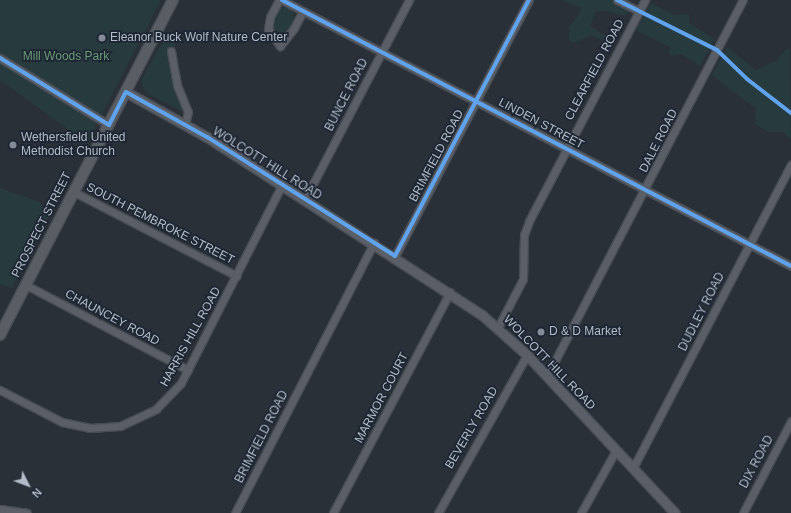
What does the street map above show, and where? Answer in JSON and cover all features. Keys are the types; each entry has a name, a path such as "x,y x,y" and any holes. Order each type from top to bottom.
{"main road":[{"name":"PROSPECT STREET","path":"0,335 173,0"}],"street":[{"name":"LINDEN STREET","path":"280,0 791,266"},
{"path":"280,0 270,17 268,29 280,46 294,28 303,11"},
{"name":"BUNCE ROAD","path":"305,199 409,0"},
{"name":"BRIMFIELD ROAD","path":"395,256 529,0"},
{"path":"617,0 639,11"},
{"name":"CLEARFIELD ROAD","path":"498,327 523,279 524,235 529,221 645,0"},
{"name":"DALE ROAD","path":"547,376 743,0"},
{"path":"171,51 177,85 188,112 185,124"},
{"path":"0,58 109,125"},
{"name":"WOLCOTT HILL ROAD","path":"126,92 185,124 305,199 450,292 498,327 547,376 675,513"},
{"name":"DUDLEY ROAD","path":"633,468 791,165"},
{"name":"HARRIS HILL ROAD","path":"0,390 62,422 85,428 111,429 131,423 156,409 176,390 188,370 282,185"},
{"name":"SOUTH PEMBROKE STREET","path":"74,192 237,276"},
{"name":"BRIMFIELD ROAD","path":"235,513 374,243"},
{"name":"CHAUNCEY ROAD","path":"26,285 188,370"},
{"name":"MARMOR COURT","path":"333,513 450,292"},
{"name":"BEVERLY ROAD","path":"438,513 527,355"},
{"name":"DIX ROAD","path":"743,513 791,421"},
{"path":"582,513 616,450"},
{"path":"0,509 27,513"}],"green space":[{"name":"Mill Woods Park","path":"0,0 161,0 87,143 0,80"},
{"path":"561,0 622,0 631,6 625,16 605,11 595,12 590,26 608,37 610,42 591,36 572,43 569,39 569,27 580,13 581,7"},
{"path":"651,3 674,15 689,14 689,23 714,39 700,66 681,54 672,56 669,53 670,47 636,30"},
{"path":"283,7 292,10 295,20 286,33 277,34 273,30 273,21 277,11"},
{"path":"168,32 174,36 175,47 169,49 184,109 181,111 148,94 142,86 142,79"},
{"path":"727,47 756,70 777,60 786,49 790,50 791,139 783,132 768,132 755,124 756,109 712,75"},
{"path":"0,188 40,202 49,215 12,288 0,284"}],"cycle path":[{"path":"282,0 791,266"},
{"path":"0,58 109,125 126,92 207,137 395,256 529,0"},
{"path":"617,0 717,50 747,79 791,113"}],"place":[{"name":"Eleanor Buck Wolf Nature Center","path":"102,38"},
{"name":"Wethersfield United Methodist Church","path":"13,145"},
{"name":"D & D Market","path":"541,332"}]}
